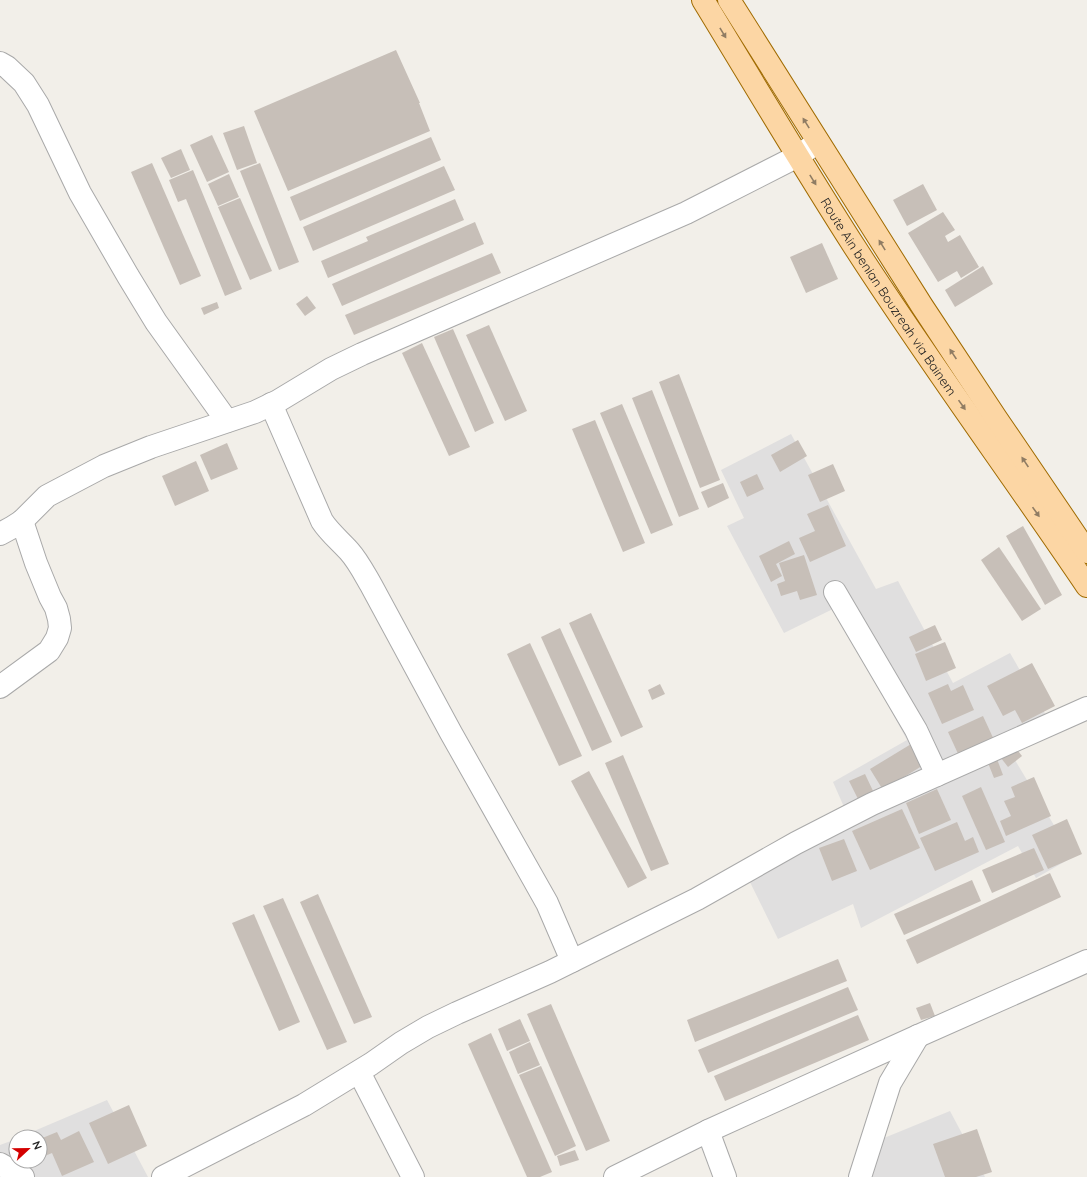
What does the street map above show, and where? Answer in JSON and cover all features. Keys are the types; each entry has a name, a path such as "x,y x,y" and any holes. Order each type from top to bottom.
{"main road":[{"name":"Route Ain benian Bouzreah via Bainem","path":"703,0 854,246 931,361 1087,586"},
{"name":"Route Ain benian Bouzreah via Bainem","path":"729,0 922,306 1087,552"}],"street":[{"path":"0,63 24,84 38,105 80,193 128,276 156,322 227,421"},
{"path":"0,534 22,521 47,496 104,466 150,447 254,412 271,404 331,368 686,213 798,156 818,142"},
{"path":"271,404 322,521 326,528 340,540 351,553 371,585 451,733 547,904 572,961"},
{"path":"0,687 49,651 57,638 60,628 56,608 36,563 22,521"},
{"path":"835,592 916,730 937,775"},
{"path":"163,1177 304,1105 359,1072 401,1043 428,1027 550,972 697,899 796,843 860,810 1087,708"},
{"path":"615,1177 708,1131 918,1036 1087,962"},
{"path":"860,1177 890,1084 918,1036"},
{"path":"359,1072 413,1177"},
{"path":"708,1131 725,1177"},
{"path":"0,1164 23,1177"}],"shaded area":[{"path":"791,434 876,589 898,581 953,683 1010,653 1051,724 1006,745 1073,857 1036,878 1018,846 861,928 853,904 778,939 745,872 848,816 833,782 907,740 835,608 784,633 727,526 744,518 721,470"},
{"path":"107,1100 148,1177 0,1177 0,1145 8,1142 8,1169 48,1169 48,1129 39,1129"},
{"path":"950,1111 985,1177 868,1177 884,1138"}],"building":[{"path":"396,50 420,103 430,131 288,191 254,111"},
{"path":"244,126 257,163 237,170 223,133"},
{"path":"212,135 229,172 207,182 190,145"},
{"path":"431,137 441,160 300,221 290,197"},
{"path":"181,149 190,170 171,178 161,158"},
{"path":"152,163 201,276 180,285 131,172"},
{"path":"260,163 299,262 279,270 240,171"},
{"path":"444,166 455,190 313,251 303,227"},
{"path":"193,170 242,289 225,296 186,199 178,202 169,180"},
{"path":"229,174 239,197 218,206 208,184"},
{"path":"923,184 937,210 907,226 893,200"},
{"path":"240,198 272,271 250,280 218,207"},
{"path":"455,199 464,220 328,278 321,261 368,241 366,237"},
{"path":"943,212 955,230 945,236 948,242 960,235 979,267 961,278 957,271 938,282 908,233"},
{"path":"475,222 484,244 342,306 332,284"},
{"path":"822,243 838,279 806,293 790,257"},
{"path":"492,253 501,273 354,335 345,315"},
{"path":"983,266 993,284 955,307 945,290"},
{"path":"307,296 316,308 305,316 296,304"},
{"path":"217,302 219,308 204,315 201,308"},
{"path":"489,325 527,411 505,421 466,335"},
{"path":"453,329 494,423 475,432 434,337"},
{"path":"422,343 470,447 449,456 402,353"},
{"path":"679,374 720,480 700,488 659,382"},
{"path":"652,390 699,509 679,517 632,398"},
{"path":"622,404 673,525 651,534 600,413"},
{"path":"595,420 645,543 623,552 572,429"},
{"path":"798,440 807,456 780,472 771,455"},
{"path":"227,443 238,469 211,480 200,455"},
{"path":"196,461 209,491 175,506 162,476"},
{"path":"833,464 845,491 820,502 808,475"},
{"path":"757,474 764,489 747,497 740,482"},
{"path":"723,483 729,498 708,508 701,492"},
{"path":"828,505 846,546 810,562 799,538 815,531 807,514"},
{"path":"1023,526 1062,595 1045,605 1006,536"},
{"path":"789,541 795,554 776,564 782,576 771,582 759,556"},
{"path":"999,547 1041,609 1022,621 981,560"},
{"path":"804,555 817,595 800,600 797,591 781,596 777,584 785,581 779,563"},
{"path":"591,613 643,727 621,737 569,623"},
{"path":"935,625 942,640 916,652 909,637"},
{"path":"560,628 612,742 592,751 541,637"},
{"path":"945,642 956,668 926,681 915,654"},
{"path":"530,643 582,756 559,766 507,654"},
{"path":"1032,663 1055,706 1022,723 1015,710 1003,716 987,686"},
{"path":"660,684 665,694 652,700 648,690"},
{"path":"948,684 951,691 963,685 974,710 942,724 928,693"},
{"path":"983,716 995,742 960,758 948,732"},
{"path":"926,735 938,756 883,790 870,769"},
{"path":"1015,747 1022,756 1008,767 1001,758"},
{"path":"623,755 669,864 651,871 605,763"},
{"path":"997,759 1003,775 994,778 988,763"},
{"path":"589,771 647,878 628,888 571,781"},
{"path":"865,774 874,793 859,801 849,781"},
{"path":"1034,777 1051,816 1006,836 1000,821 1011,816 1004,801 1015,797 1011,787"},
{"path":"981,787 1005,842 986,850 962,796"},
{"path":"937,789 951,820 919,834 906,803"},
{"path":"902,809 920,848 870,870 852,831"},
{"path":"1067,819 1082,854 1048,869 1032,835"},
{"path":"957,822 965,841 973,837 979,852 935,871 920,838"},
{"path":"844,839 857,871 832,881 819,848"},
{"path":"1034,848 1044,870 992,893 982,870"},
{"path":"1050,873 1061,897 917,964 906,940"},
{"path":"972,880 981,901 904,935 894,914"},
{"path":"318,894 372,1017 354,1024 300,902"},
{"path":"283,898 347,1042 327,1050 263,906"},
{"path":"254,914 300,1022 279,1031 232,923"},
{"path":"838,959 847,981 695,1042 687,1020"},
{"path":"848,987 858,1010 708,1073 698,1050"},
{"path":"930,1003 935,1016 921,1020 916,1008"},
{"path":"551,1004 610,1141 586,1151 527,1014"},
{"path":"858,1015 869,1040 725,1101 714,1076"},
{"path":"520,1019 530,1041 507,1051 498,1029"},
{"path":"491,1033 552,1172 540,1177 527,1177 468,1044"},
{"path":"530,1042 540,1065 518,1074 509,1052"},
{"path":"541,1066 576,1146 555,1156 519,1075"},
{"path":"129,1105 147,1146 108,1164 89,1123"},
{"path":"977,1129 992,1172 976,1177 945,1177 933,1144"},
{"path":"79,1131 94,1162 62,1176 52,1153 48,1155 48,1136 57,1132 61,1140"},
{"path":"575,1150 579,1160 560,1166 557,1156"}]}
